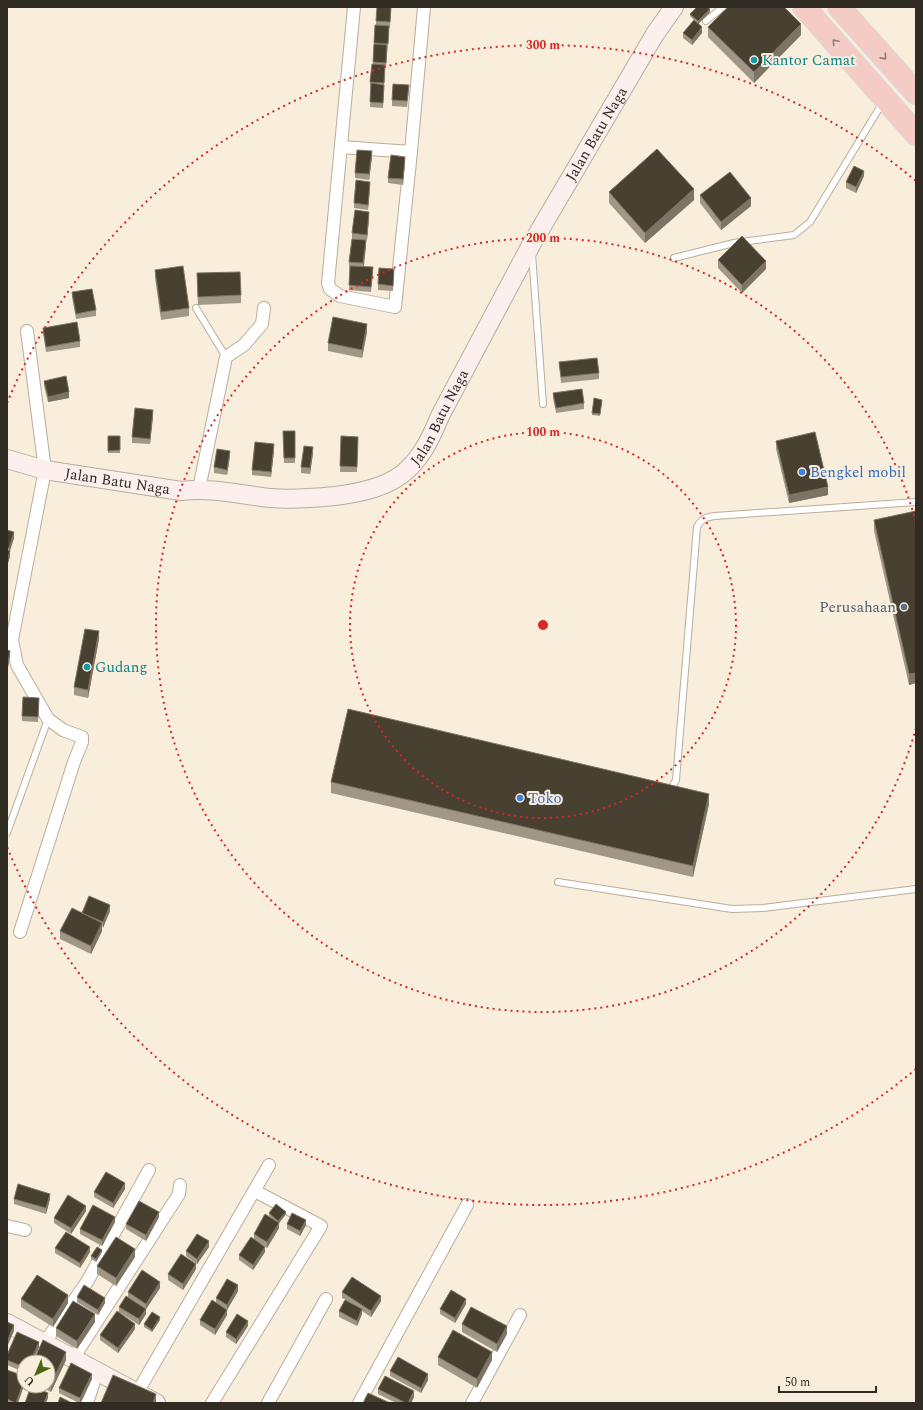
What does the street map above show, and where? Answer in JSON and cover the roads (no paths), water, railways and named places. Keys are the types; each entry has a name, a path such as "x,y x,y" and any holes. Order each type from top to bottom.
{"highway":[{"path":"804,7 916,134"},
{"path":"839,7 916,93"}],"street":[{"path":"354,7 328,283 330,289 340,296 394,307 412,152 424,7"},
{"name":"Jalan Batu Naga","path":"7,459 45,470 181,491 199,489 273,498 311,499 358,493 384,485 396,479 408,469 430,442 440,416 531,245 655,34 674,7"},
{"path":"341,147 412,152"},
{"path":"199,489 226,357 244,344 262,324 264,308"},
{"path":"20,932 74,762 82,742 82,737 63,730 48,719 17,665 12,640 45,470 27,331"},
{"path":"137,1393 270,1165"},
{"path":"45,1342 87,1282 150,1170"},
{"path":"74,1357 179,1194 180,1185"},
{"path":"212,1403 321,1226 255,1191"},
{"path":"359,1403 467,1205"},
{"path":"7,1226 25,1230"},
{"path":"268,1403 326,1299"},
{"path":"472,1403 520,1315"},
{"path":"7,1323 74,1357 97,1372 156,1403"},
{"path":"87,1403 97,1372"}],"lane":[{"path":"706,21 723,7"},
{"path":"674,258 734,243 794,235 803,229 810,222 885,99"},
{"path":"531,245 543,404"},
{"path":"196,308 226,357"},
{"path":"657,790 664,791 671,789 676,780 697,527 699,522 704,518 715,516 916,502"},
{"path":"7,833 48,719"},
{"path":"558,882 732,909 763,908 916,888"}],"place":[{"name":"Kantor Camat","path":"754,60"},
{"name":"Bengkel mobil","path":"802,472"},
{"name":"Perusahaan","path":"904,607"},
{"name":"Gudang","path":"87,667"},
{"name":"Toko","path":"520,798"}]}
